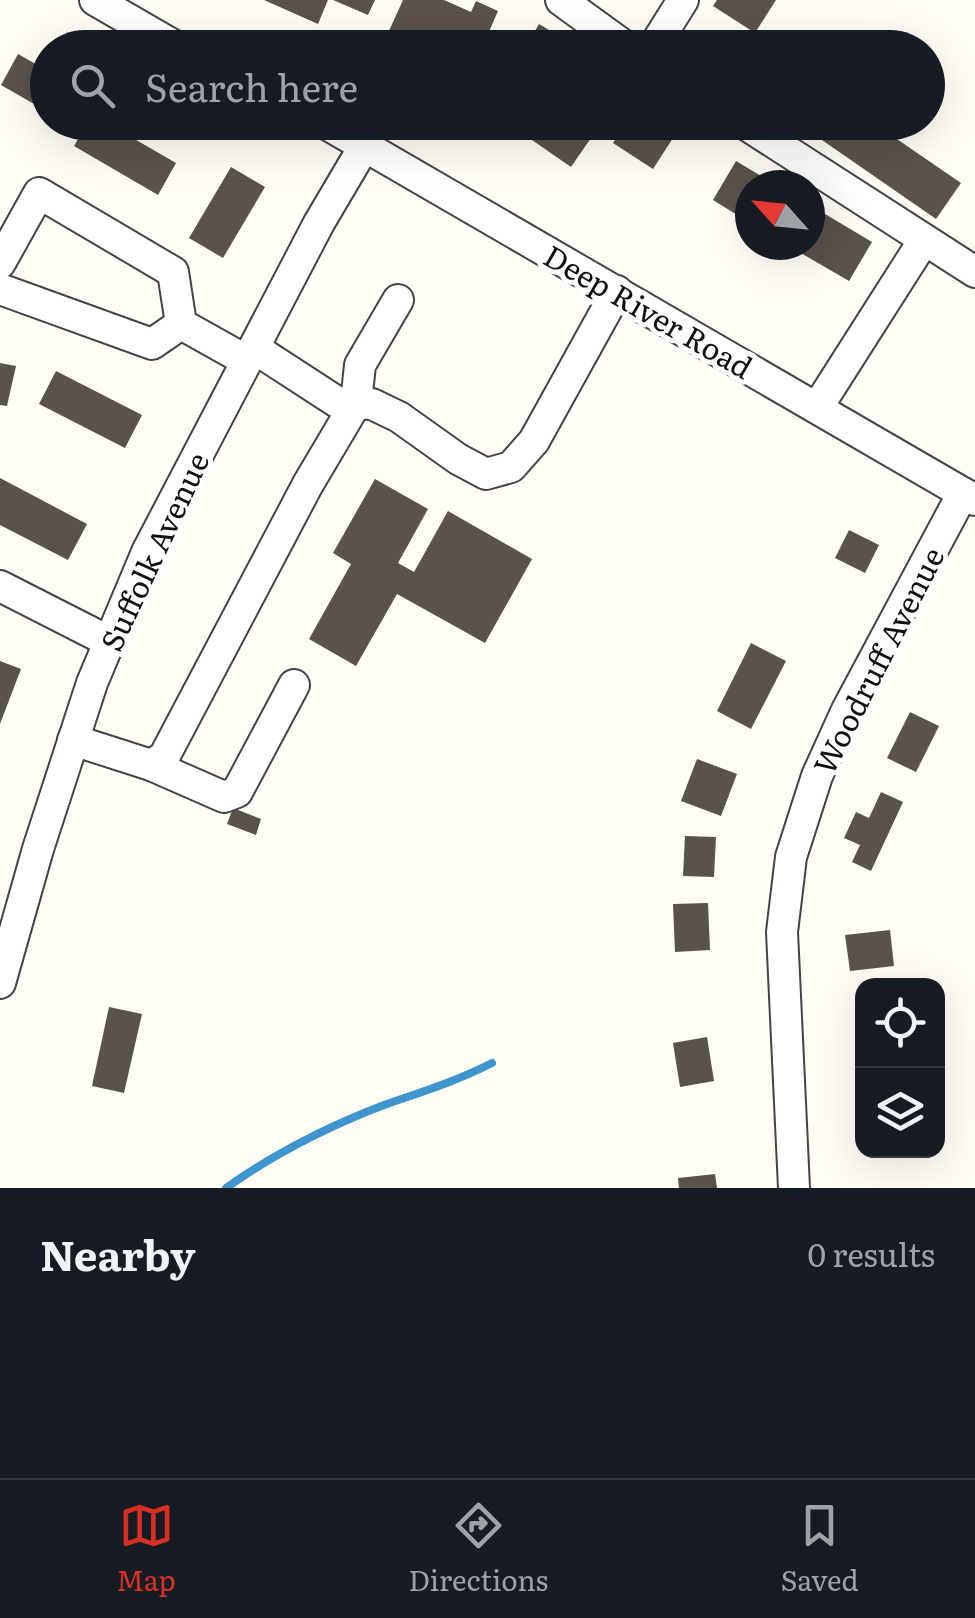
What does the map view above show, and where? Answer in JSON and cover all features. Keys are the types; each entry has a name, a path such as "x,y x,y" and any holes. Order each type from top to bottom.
{"street":[{"path":"95,0 147,30"},
{"path":"561,0 602,30"},
{"path":"664,30 683,0"},
{"name":"Deep River Road","path":"357,140 969,496"},
{"path":"770,140 975,272"},
{"name":"Suffolk Avenue","path":"0,982 74,740 147,552 319,223 365,144"},
{"path":"0,263 39,193 173,272 181,324"},
{"path":"817,408 924,240"},
{"path":"0,290 152,344 181,324"},
{"path":"181,324 250,354 337,402 372,404 399,417 486,474 511,467 534,441 617,291"},
{"path":"150,765 164,756 308,484 356,403 360,365 398,300"},
{"name":"Woodruff Avenue","path":"794,1188 782,932 791,857 817,776 847,710 969,496"},
{"path":"0,586 110,642"},
{"path":"74,740 231,796 237,792 294,684"}],"building":[{"path":"264,0 328,0 318,24"},
{"path":"333,0 375,0 368,15"},
{"path":"403,0 444,0 471,12 476,1 498,11 490,30 389,30"},
{"path":"717,0 776,0 757,30 750,30 713,6"},
{"path":"18,54 30,61 30,102 1,85"},
{"path":"77,140 136,140 176,163 158,195 74,146"},
{"path":"532,140 590,140 571,167"},
{"path":"615,140 672,140 653,169 613,143"},
{"path":"822,140 898,140 961,183 936,219"},
{"path":"736,161 751,170 735,170 735,214 713,200"},
{"path":"231,167 265,187 223,258 189,238"},
{"path":"825,214 872,242 849,281 813,260 825,260"},
{"path":"0,363 16,366 7,406 0,405"},
{"path":"56,371 142,415 125,448 39,404"},
{"path":"0,478 87,524 68,560 0,525"},
{"path":"375,479 428,509 398,563 414,572 448,511 532,559 485,643 397,594 356,666 309,639 351,564 333,553"},
{"path":"849,530 879,545 865,573 835,558"},
{"path":"751,643 786,661 751,729 717,711"},
{"path":"0,661 21,669 0,724"},
{"path":"910,712 939,726 916,772 887,758"},
{"path":"697,759 737,774 721,816 681,801"},
{"path":"881,792 903,802 871,871 852,862 860,845 844,838 856,812 869,818"},
{"path":"233,808 261,819 256,835 227,824"},
{"path":"685,836 716,837 714,877 683,876"},
{"path":"708,903 710,950 675,952 673,904"},
{"path":"890,930 894,966 850,971 845,935"},
{"path":"109,1007 142,1014 124,1093 92,1086"},
{"path":"707,1037 714,1081 680,1087 673,1043"},
{"path":"715,1174 717,1188 679,1188 678,1178"}],"waterway":[{"path":"226,1188 322,1132 492,1063"}]}
